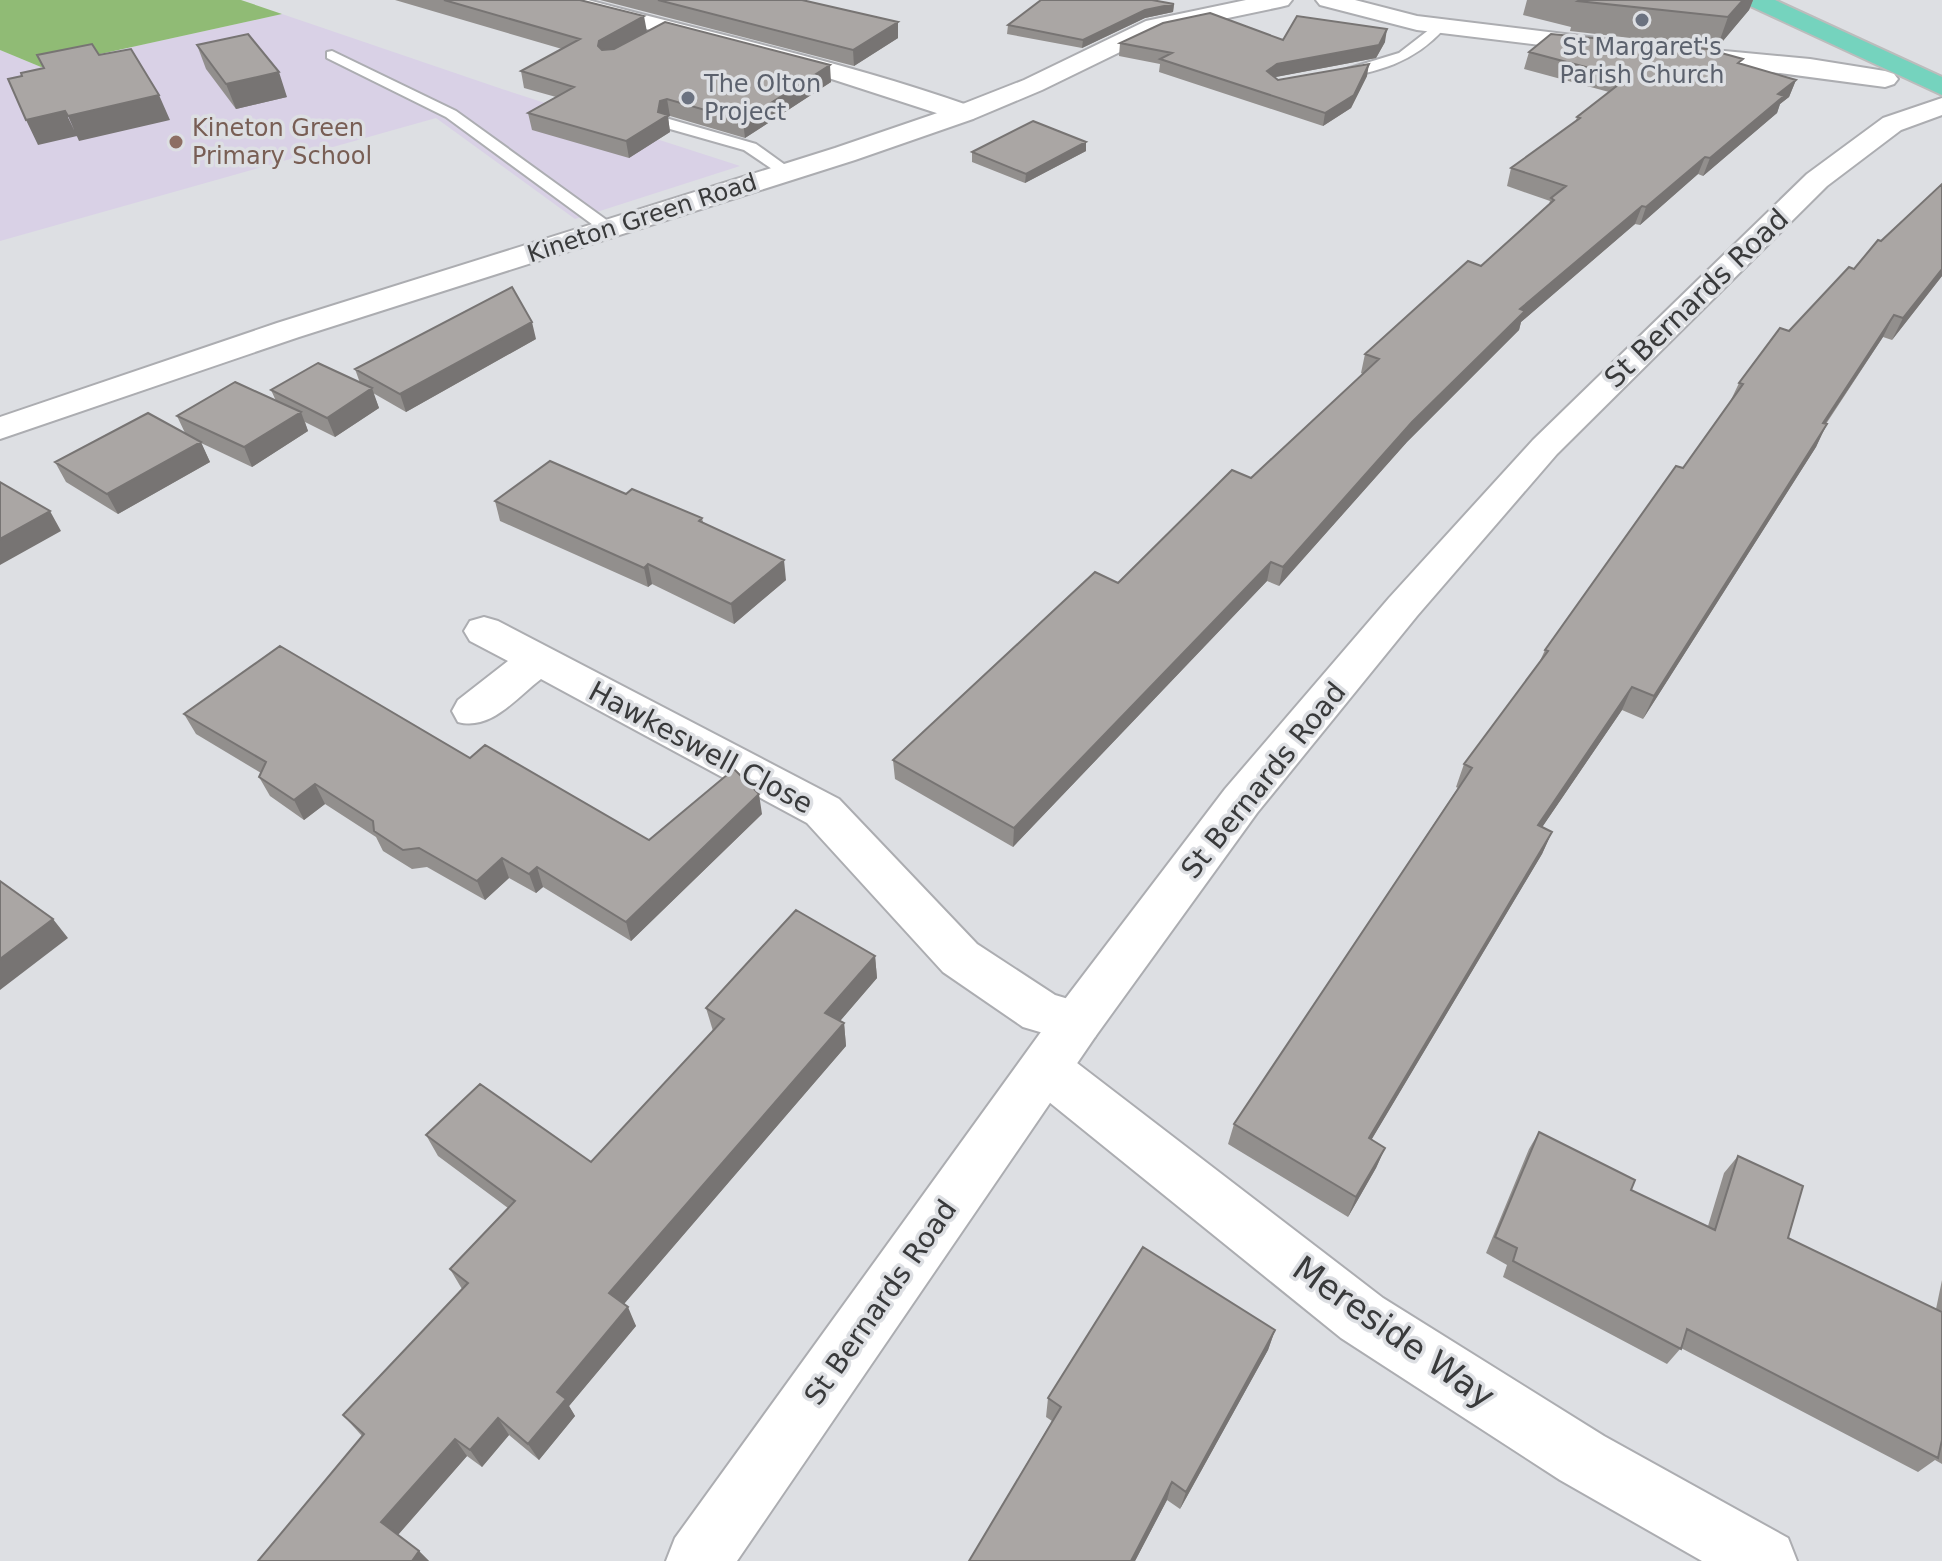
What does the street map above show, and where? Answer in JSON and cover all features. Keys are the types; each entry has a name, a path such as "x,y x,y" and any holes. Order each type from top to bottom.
{"highway":[{"path":"1756,0 1942,87"},
{"path":"1808,0 1880,32"}],"street":[{"path":"562,0 657,34 852,76 964,113"},
{"name":"Kineton Green Road","path":"0,429 288,330 964,113 1033,85 1154,26 1280,0"},
{"path":"1328,0 1372,13 1439,26 1626,48"},
{"path":"1657,51 1810,67 1885,79"},
{"name":"St Bernards Road","path":"698,1561 1077,1022 1241,801 1403,607 1545,447 1817,180 1892,124 1942,106"},
{"name":"Hawkeswell Close","path":"484,631 823,811 960,958 1041,1012 1077,1022"},
{"path":"473,711 536,661"},
{"name":"Mereside Way","path":"1046,1069 1362,1318 1582,1458 1765,1561"}],"lane":[{"path":"1321,77 1381,67 1421,48 1439,26"},
{"path":"332,55 451,114 610,229"},
{"path":"669,124 750,147 787,172"}],"shaded area":[{"name":"Kineton Green Primary School","path":"282,14 740,166 575,219 436,118 0,241 0,50 41,67"}],"green space":[{"path":"0,0 241,0 282,14 41,67 0,50"}],"building":[{"path":"444,0 580,0 644,16 599,41 598,46 602,50 614,49 665,22 830,65 743,121 667,99 660,101 658,112 668,115 626,141 528,113 574,87 521,71 580,39"},
{"path":"658,0 802,0 898,22 853,50"},
{"path":"1041,0 1152,0 1174,4 1145,10 1083,40 1008,25"},
{"path":"1580,0 1743,0 1728,17"},
{"path":"1210,13 1283,40 1297,16 1387,29 1379,45 1277,64 1267,71 1278,80 1369,64 1354,95 1325,113 1160,59 1172,53 1120,43 1163,23"},
{"path":"248,34 279,72 226,84 197,45"},
{"path":"1551,34 1707,49 1743,59 1738,63 1796,80 1778,94 1784,96 1710,158 1705,157 1646,207 1642,206 1520,309 1525,311 1412,422 1283,567 1271,562 1014,828 893,760 1095,572 1118,583 1232,470 1251,478 1379,359 1365,354 1468,261 1481,266 1554,200 1551,198 1566,186 1511,168 1580,118 1577,117 1627,78 1529,52"},
{"path":"92,44 99,55 131,49 159,95 68,116 65,111 26,120 8,79 44,68 37,55"},
{"path":"1033,121 1086,142 1026,174 972,152"},
{"path":"1942,184 1942,269 1903,318 1894,315 1823,423 1827,424 1654,696 1632,687 1538,825 1552,832 1369,1138 1385,1148 1356,1197 1234,1124 1472,768 1464,764 1548,651 1545,650 1676,466 1683,468 1780,328 1789,331 1849,267 1854,269 1878,240 1881,241"},
{"path":"512,287 532,322 400,394 355,369"},
{"path":"318,363 372,388 327,418 271,390"},
{"path":"235,382 301,412 244,447 177,416"},
{"path":"148,413 201,442 107,494 55,462"},
{"path":"550,461 626,494 632,489 702,518 699,521 784,560 731,604 648,564 644,568 495,501"},
{"path":"0,482 50,511 0,539"},
{"path":"280,646 470,758 485,745 649,840 734,769 759,794 626,922 537,867 529,874 502,858 477,881 419,848 403,850 374,831 373,821 315,784 294,800 259,777 266,762 184,714"},
{"path":"0,881 53,919 0,959"},
{"path":"796,910 875,956 825,1013 844,1023 609,1293 628,1307 557,1392 566,1399 528,1444 498,1418 470,1450 455,1439 381,1522 419,1551 412,1561 258,1561 364,1434 343,1415 468,1283 450,1269 515,1201 426,1135 480,1084 591,1162 724,1019 706,1008"},
{"path":"1539,1132 1635,1180 1631,1190 1715,1230 1738,1156 1803,1186 1788,1238 1942,1312 1942,1440 1938,1458 1687,1329 1681,1349 1513,1261 1517,1248 1495,1237"},
{"path":"1143,1247 1275,1330 1186,1492 1172,1482 1131,1561 969,1561 1061,1407 1048,1398"}],"place":[{"name":"St Margaret's Parish Church","path":"1642,20"},
{"name":"The Olton Project","path":"688,98"},
{"name":"Kineton Green Primary School","path":"176,142"}]}
